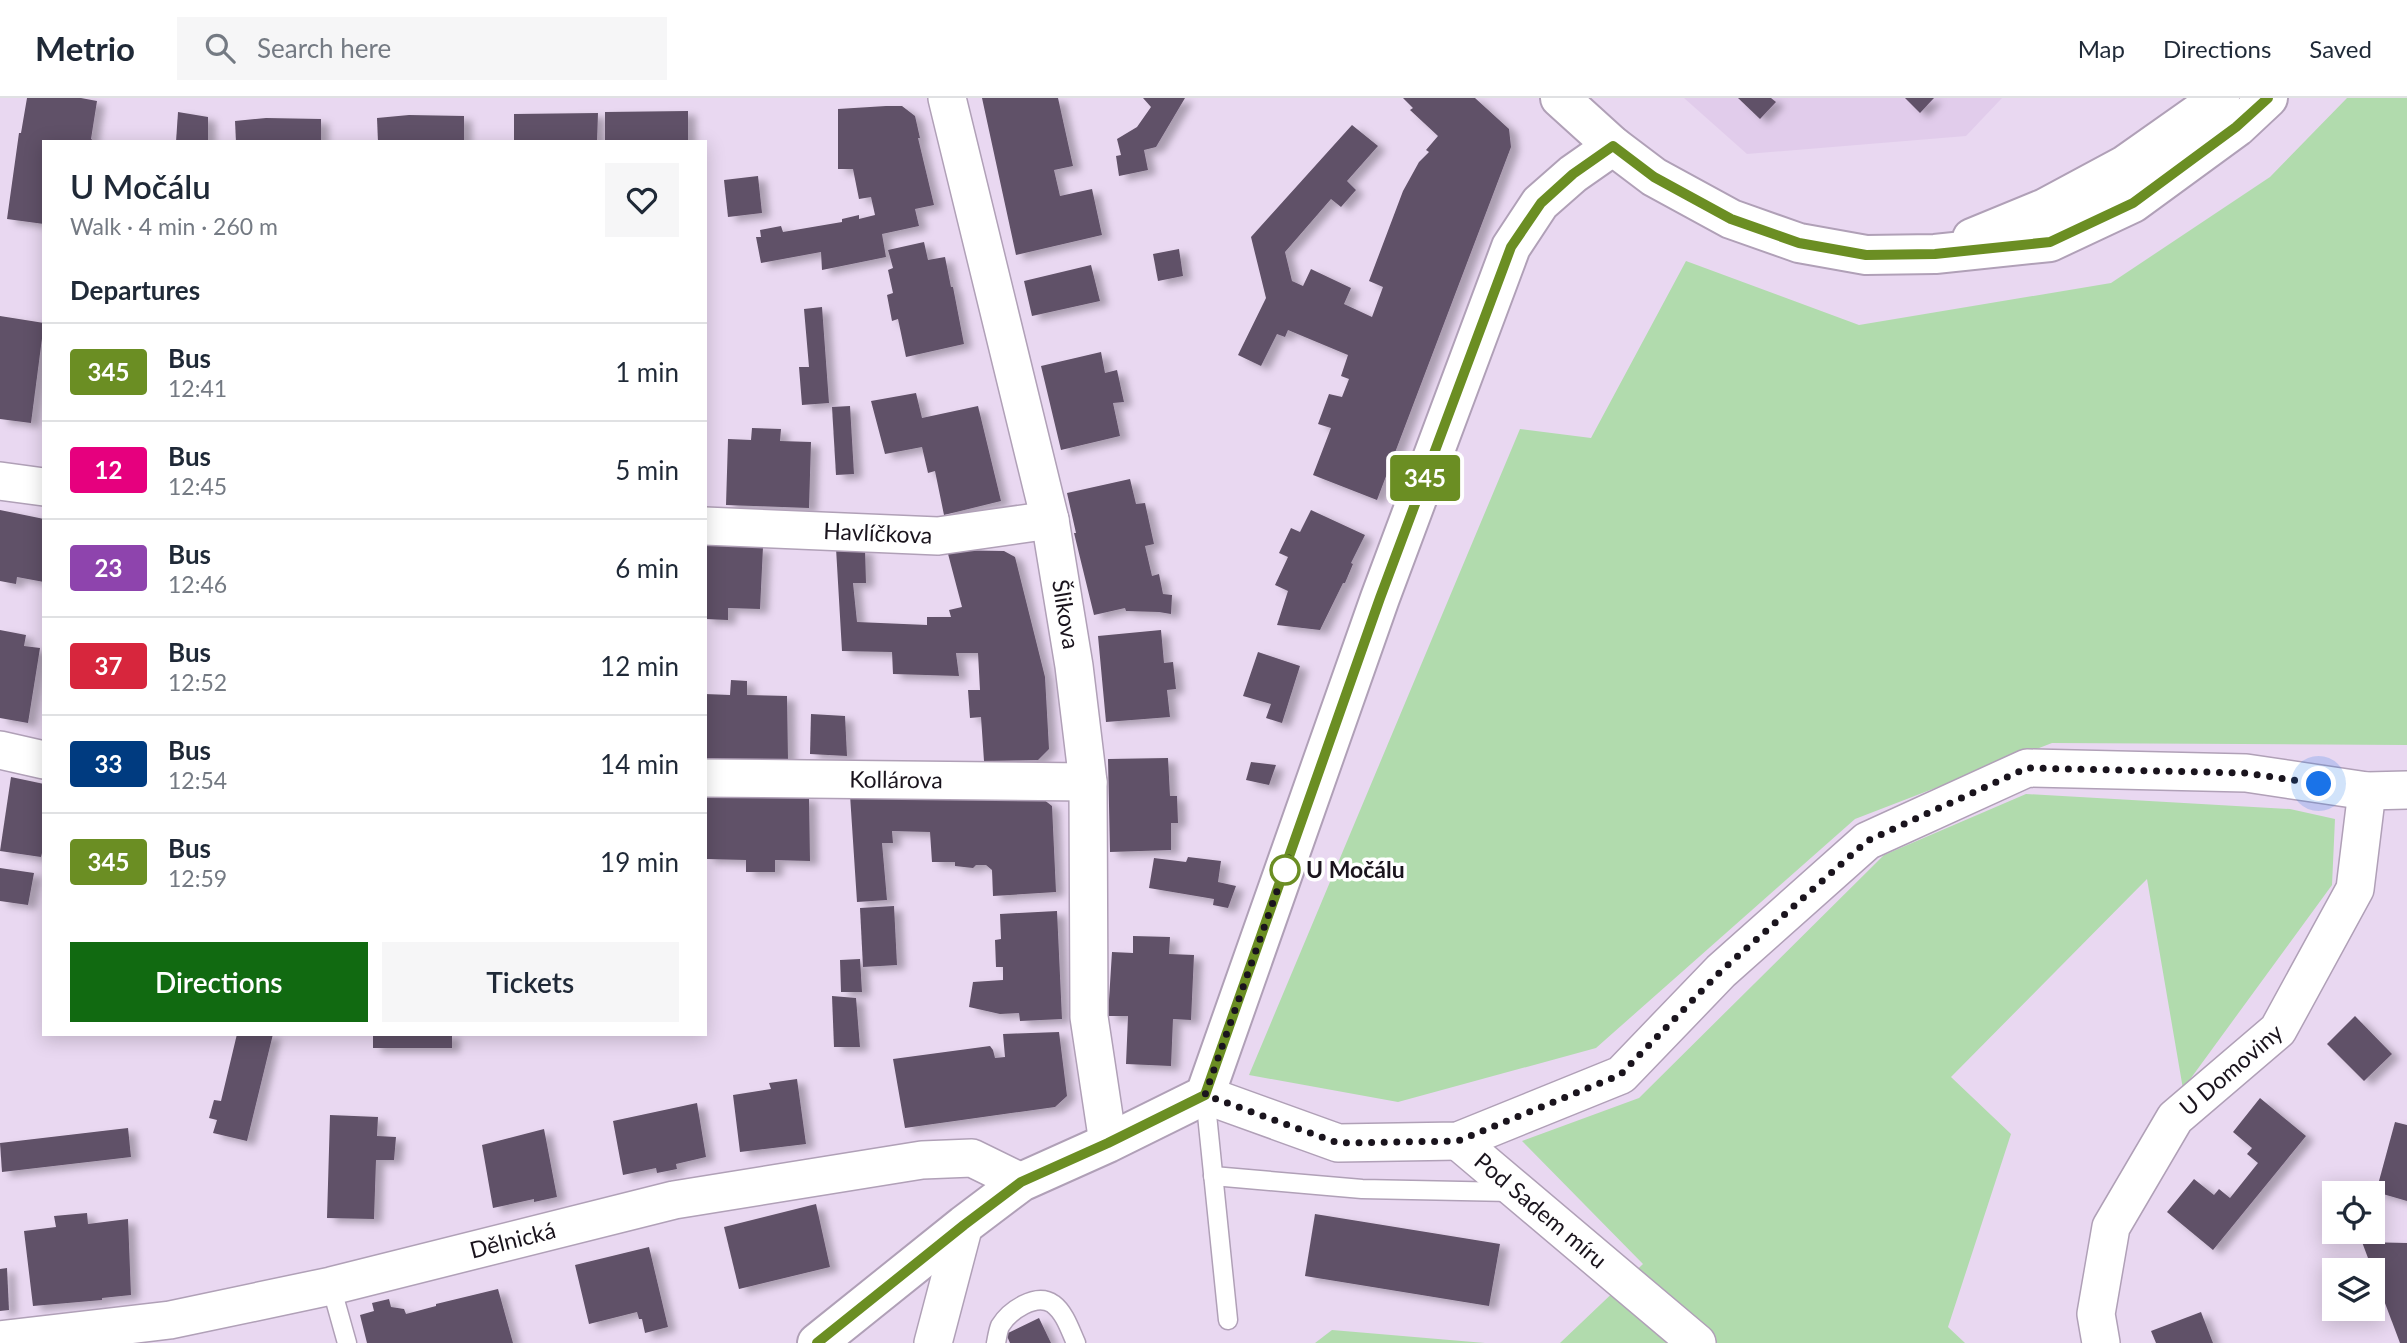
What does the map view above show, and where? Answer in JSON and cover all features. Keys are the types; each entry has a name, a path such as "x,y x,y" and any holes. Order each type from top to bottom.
{"street":[{"name":"Šlikova","path":"947,98 1050,520 1074,666 1088,782 1089,1017 1108,1143"},
{"path":"1560,98 1613,146 1654,177 1731,219 1799,243 1866,255 1935,254 2050,242 2133,203 2236,127 2268,98"},
{"path":"1935,254 2045,208 2125,165 2220,98"},
{"path":"817,1343 1021,1182 1205,1095 1380,598 1511,247 1541,203 1573,174 1613,146"},
{"path":"0,481 42,487"},
{"name":"Havlíčkova","path":"707,526 938,536 1050,520"},
{"path":"0,750 42,760"},
{"path":"1458,1141 1620,1075 1721,971 1867,841 2027,768 2246,773 2367,791 2407,790"},
{"name":"Kollárova","path":"707,778 1088,782"},
{"name":"U Domoviny","path":"2101,1343 2096,1314 2111,1227 2175,1118 2278,1030 2355,889 2367,791"},
{"name":"Pod Sadem míru","path":"1205,1095 1338,1143 1458,1141 1696,1343"},
{"name":"Dělnická","path":"0,1340 166,1331 331,1286 674,1200 922,1160 972,1158 1021,1182"},
{"path":"933,1343 964,1225"}],"lane":[{"path":"1205,1095 1228,1320"},
{"path":"1213,1175 1362,1189 1518,1192"},
{"path":"331,1286 347,1343"},
{"path":"996,1343 1000,1328 1009,1315 1023,1305 1035,1301 1049,1302 1060,1310 1076,1343"}],"shaded area":[{"path":"1684,98 2002,98 1966,136 1747,154"}],"green space":[{"path":"2347,98 2407,98 2407,745 2052,743 1855,819 1596,1048 1398,1102 1249,1075 1520,429 1591,438 1686,261 1859,325 2111,283 2270,177"},
{"path":"2026,794 2290,809 2335,819 2332,885 2183,1089 2147,879 1951,1077 2011,1134 1948,1327 1965,1343 1560,1343 1643,1264 1522,1141 1639,1098 1884,855"},
{"path":"1332,1330 1485,1343 1315,1343"}],"building":[{"path":"27,98 81,98 97,101 93,140 42,140 42,224 7,219"},
{"path":"982,98 1058,98 1073,166 1054,170 1060,196 1092,189 1102,235 1016,255"},
{"path":"1143,98 1185,98 1156,147 1144,150 1148,170 1119,176 1116,156 1121,155 1117,139 1137,127 1151,107"},
{"path":"1403,98 1475,98 1509,129 1511,147 1377,500 1313,475 1331,428 1318,424 1329,394 1342,397 1349,379 1341,376 1348,355 1288,330 1285,337 1277,334 1261,366 1238,355 1266,298 1251,237 1352,125 1378,146 1347,181 1356,190 1341,207 1331,199 1285,252 1292,281 1303,286 1311,269 1351,288 1344,304 1372,317 1383,287 1369,281 1403,191 1419,162 1429,152 1426,150 1438,136 1410,110 1413,108"},
{"path":"1738,98 1771,98 1776,102 1760,119"},
{"path":"1905,98 1934,98 1920,113"},
{"path":"902,106 915,116 934,205 915,209 919,226 882,234 886,257 822,270 821,252 761,263 756,237 761,237 760,230 781,226 783,232 842,222 842,219 859,215 859,219 875,215 871,197 859,199 853,169 838,169 838,109"},
{"path":"688,111 688,140 605,140 605,112"},
{"path":"178,112 208,117 208,140 176,140"},
{"path":"598,113 597,140 514,140 514,114"},
{"path":"409,115 464,116 464,140 378,140 377,118"},
{"path":"266,118 321,119 321,140 236,140 235,121"},
{"path":"758,176 762,213 728,217 724,180"},
{"path":"924,242 928,260 945,257 964,344 906,357 898,319 892,321 887,295 893,293 888,270 893,268 888,250"},
{"path":"1179,249 1183,276 1158,281 1153,254"},
{"path":"1091,265 1100,301 1032,316 1024,281"},
{"path":"822,307 829,403 802,405 799,367 809,367 804,309"},
{"path":"0,316 42,323 31,423 0,419"},
{"path":"1101,352 1105,373 1117,370 1124,402 1113,403 1120,436 1061,450 1041,366"},
{"path":"916,393 922,418 978,406 1001,501 944,515 935,471 928,473 922,447 885,454 871,401"},
{"path":"850,406 854,474 836,475 832,407"},
{"path":"752,428 781,429 780,441 811,442 809,508 726,505 728,439 751,440"},
{"path":"1130,479 1136,504 1145,503 1154,544 1145,546 1152,576 1159,574 1163,594 1172,595 1171,614 1126,611 1125,608 1094,615 1067,493"},
{"path":"0,510 42,519 42,582 17,577 16,584 0,581"},
{"path":"1311,510 1365,535 1351,563 1353,564 1345,583 1320,630 1277,625 1288,591 1275,585 1288,557 1279,553 1291,528 1300,532"},
{"path":"707,544 763,547 760,609 728,608 728,620 707,619"},
{"path":"836,548 865,549 866,583 853,583 857,622 927,625 927,617 951,617 949,610 962,607 947,550 1004,551 1015,557 1045,677 1049,749 1038,760 984,761 981,717 970,718 968,690 980,690 978,653 956,653 959,676 893,674 892,652 842,651"},
{"path":"0,630 26,635 24,646 40,648 28,723 0,718"},
{"path":"1161,630 1164,663 1173,662 1176,689 1167,690 1170,717 1106,722 1098,636"},
{"path":"1258,652 1300,666 1282,723 1266,718 1271,704 1243,696"},
{"path":"731,680 747,681 747,695 787,696 788,760 707,758 707,694 730,695"},
{"path":"811,714 845,716 847,756 810,754"},
{"path":"1168,758 1170,796 1177,796 1178,823 1171,823 1171,850 1110,852 1108,759"},
{"path":"1251,762 1276,765 1269,785 1246,780"},
{"path":"11,777 42,784 41,857 0,851"},
{"path":"707,795 809,797 810,861 775,860 775,872 746,872 746,860 707,859"},
{"path":"850,795 1043,799 1052,806 1056,892 993,896 992,870 986,865 976,865 973,868 955,866 955,862 932,862 930,832 892,831 893,843 882,843 887,900 857,902"},
{"path":"1188,857 1221,861 1218,882 1236,886 1228,908 1213,905 1214,899 1149,888 1154,858 1186,862"},
{"path":"0,868 34,873 28,905 0,901"},
{"path":"894,906 897,965 863,967 860,908"},
{"path":"1057,911 1062,1019 1020,1021 1019,1013 1000,1014 969,1007 973,982 1003,980 1003,967 996,967 995,940 1001,939 1000,914"},
{"path":"1133,936 1170,937 1169,954 1194,955 1191,1020 1173,1019 1171,1066 1126,1064 1128,1016 1108,1016 1112,952 1133,953"},
{"path":"860,959 862,992 841,992 840,960"},
{"path":"832,996 856,998 860,1047 834,1047"},
{"path":"2355,1016 2392,1054 2364,1081 2327,1044"},
{"path":"1059,1032 1067,1096 1055,1107 905,1128 893,1059 990,1046 995,1058 1005,1057 1003,1034"},
{"path":"237,1036 273,1036 247,1141 213,1133 217,1120 209,1118 214,1100 221,1101"},
{"path":"373,1036 452,1036 452,1048 373,1048"},
{"path":"797,1079 806,1144 740,1152 733,1095 771,1089 769,1083"},
{"path":"2260,1098 2306,1136 2213,1250 2167,1212 2194,1179 2214,1195 2219,1189 2230,1198 2258,1163 2247,1154 2252,1148 2233,1132"},
{"path":"697,1103 706,1157 676,1164 677,1169 657,1173 656,1168 623,1175 613,1121"},
{"path":"330,1115 378,1117 377,1136 396,1137 394,1160 376,1160 374,1219 327,1218"},
{"path":"2395,1122 2407,1125 2407,1201 2385,1195 2385,1181 2379,1181"},
{"path":"128,1128 131,1157 2,1172 0,1143"},
{"path":"544,1129 557,1197 493,1208 482,1145"},
{"path":"816,1204 830,1267 739,1289 724,1227"},
{"path":"87,1213 88,1224 128,1219 131,1295 33,1306 24,1231 56,1227 54,1216"},
{"path":"1315,1214 1500,1244 1489,1306 1305,1276"},
{"path":"2407,1243 2407,1343 2400,1343 2385,1303 2385,1258 2368,1258 2363,1244"},
{"path":"649,1247 668,1327 645,1333 642,1319 639,1319 637,1312 589,1324 575,1265"},
{"path":"7,1268 9,1310 0,1311 0,1269"},
{"path":"498,1289 513,1343 367,1343 360,1315 374,1311 372,1303 389,1299 391,1307 404,1309 406,1314"},
{"path":"2201,1312 2213,1343 2156,1343 2151,1331"},
{"path":"1039,1318 1051,1343 1010,1343 1006,1334"}],"bus line":[{"name":"345","path":"817,1343 1021,1182 1205,1095 1380,598 1511,247 1541,203 1573,174 1613,146 1654,177 1731,219 1799,243 1866,255 1935,254 2050,242 2133,203 2236,127 2268,98"}],"place":[{"name":"U Močálu","path":"1285,870"}],"route":[{"path":"1285,870 1289,857 1205,1095 1338,1143 1458,1141 1620,1075 1721,971 1867,841 2027,768 2246,773 2319,784"}]}
